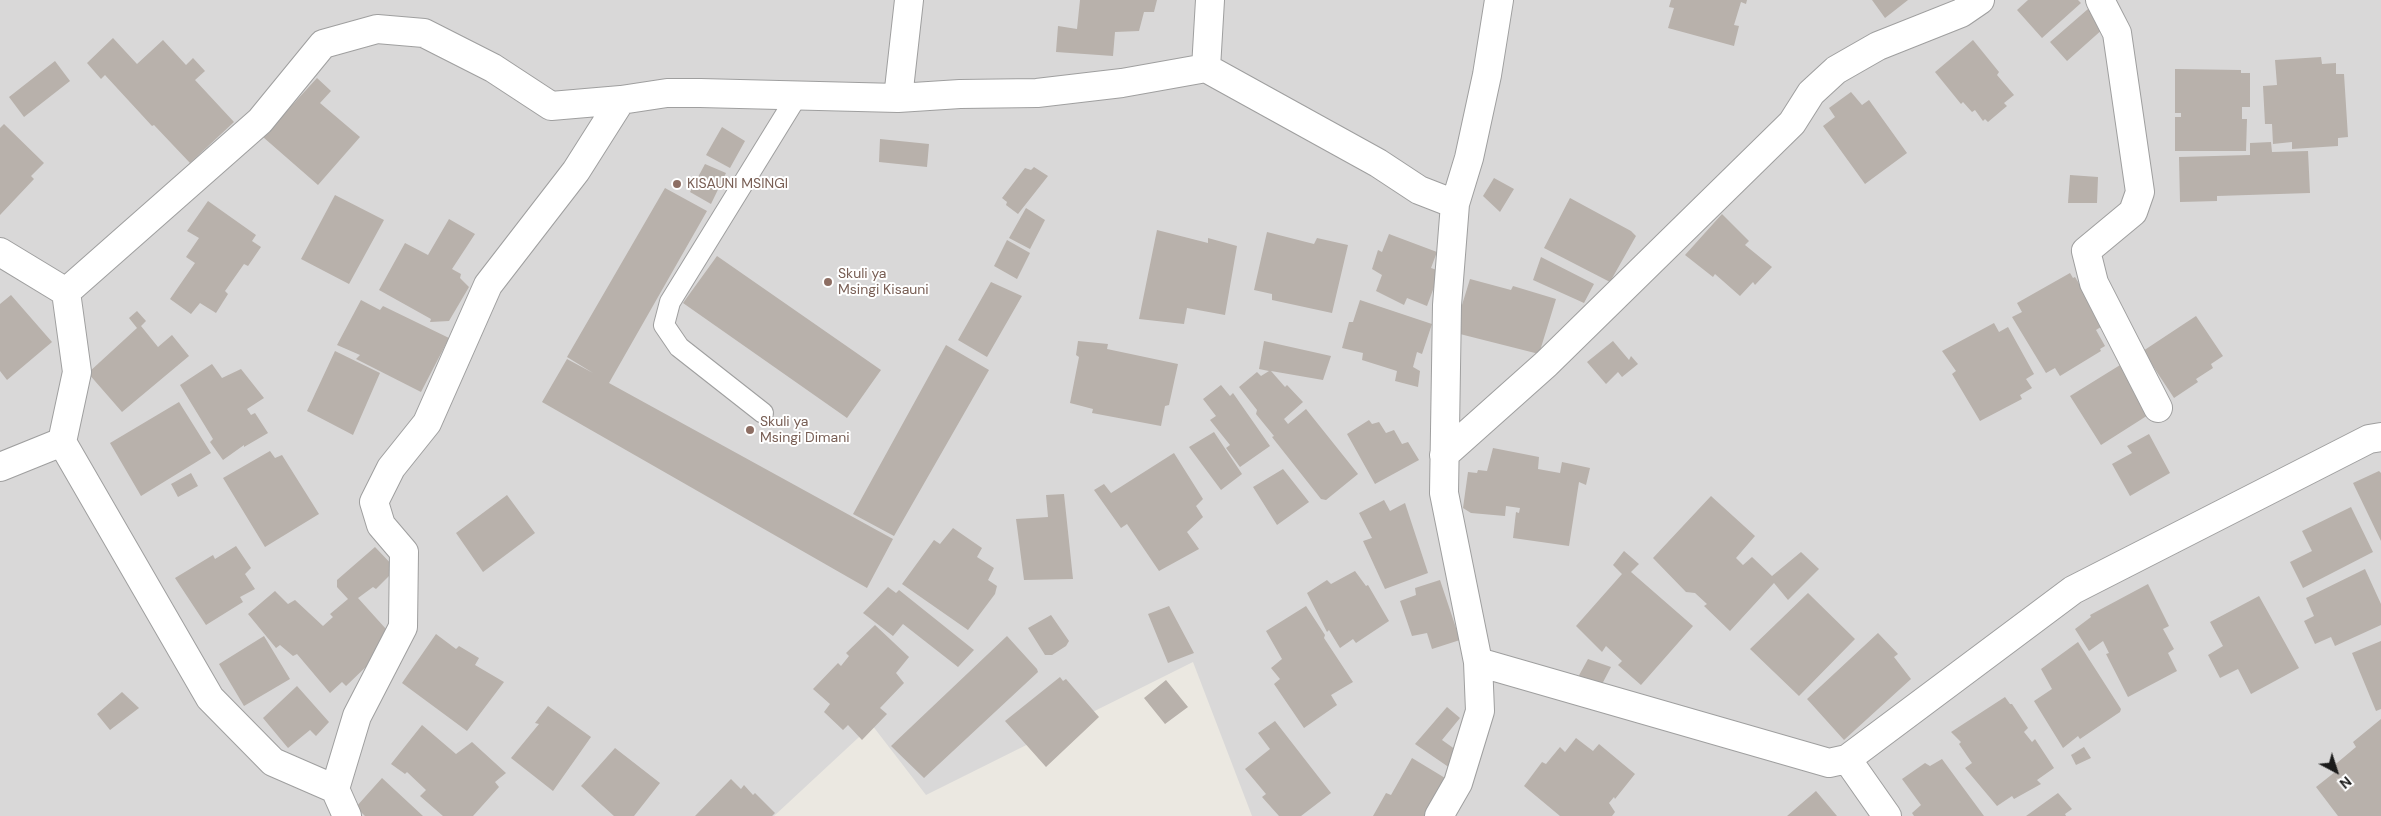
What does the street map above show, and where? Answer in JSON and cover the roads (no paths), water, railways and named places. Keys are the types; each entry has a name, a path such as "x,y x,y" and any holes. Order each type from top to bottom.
{"street":[{"path":"898,98 909,0"},
{"path":"1206,68 1210,0"},
{"path":"1440,816 1458,783 1480,711 1478,662 1444,492 1447,305 1455,204 1471,148 1500,0"},
{"path":"1444,455 1546,364 1792,123 1812,93 1836,70 1878,46 1961,13 1980,0"},
{"path":"2100,0 2117,33 2140,192 2134,212 2086,252 2094,283 2158,408"},
{"path":"66,292 260,121 323,44 377,29 424,33 493,68 552,106 621,100 667,93 898,98 960,94 1037,93 1122,83 1206,68 1378,163 1419,190 1455,204"},
{"path":"334,789 356,716 403,627 404,552 381,525 374,502 391,468 427,423 488,285 576,170 621,100"},
{"path":"0,252 66,292"},
{"path":"66,292 77,372 62,442 210,698 273,762 334,789 347,816"},
{"path":"1478,662 1829,763 1848,759 2073,590 2369,439 2381,437"},
{"path":"0,467 62,442"},
{"path":"1848,759 1888,816"}],"lane":[{"path":"763,413 679,347 664,326 670,302 798,96"}],"place":[{"name":"KISAUNI MSINGI","path":"677,184"},
{"name":"Skuli ya Msingi Kisauni","path":"828,282"},
{"name":"Skuli ya Msingi Dimani","path":"750,430"}]}
